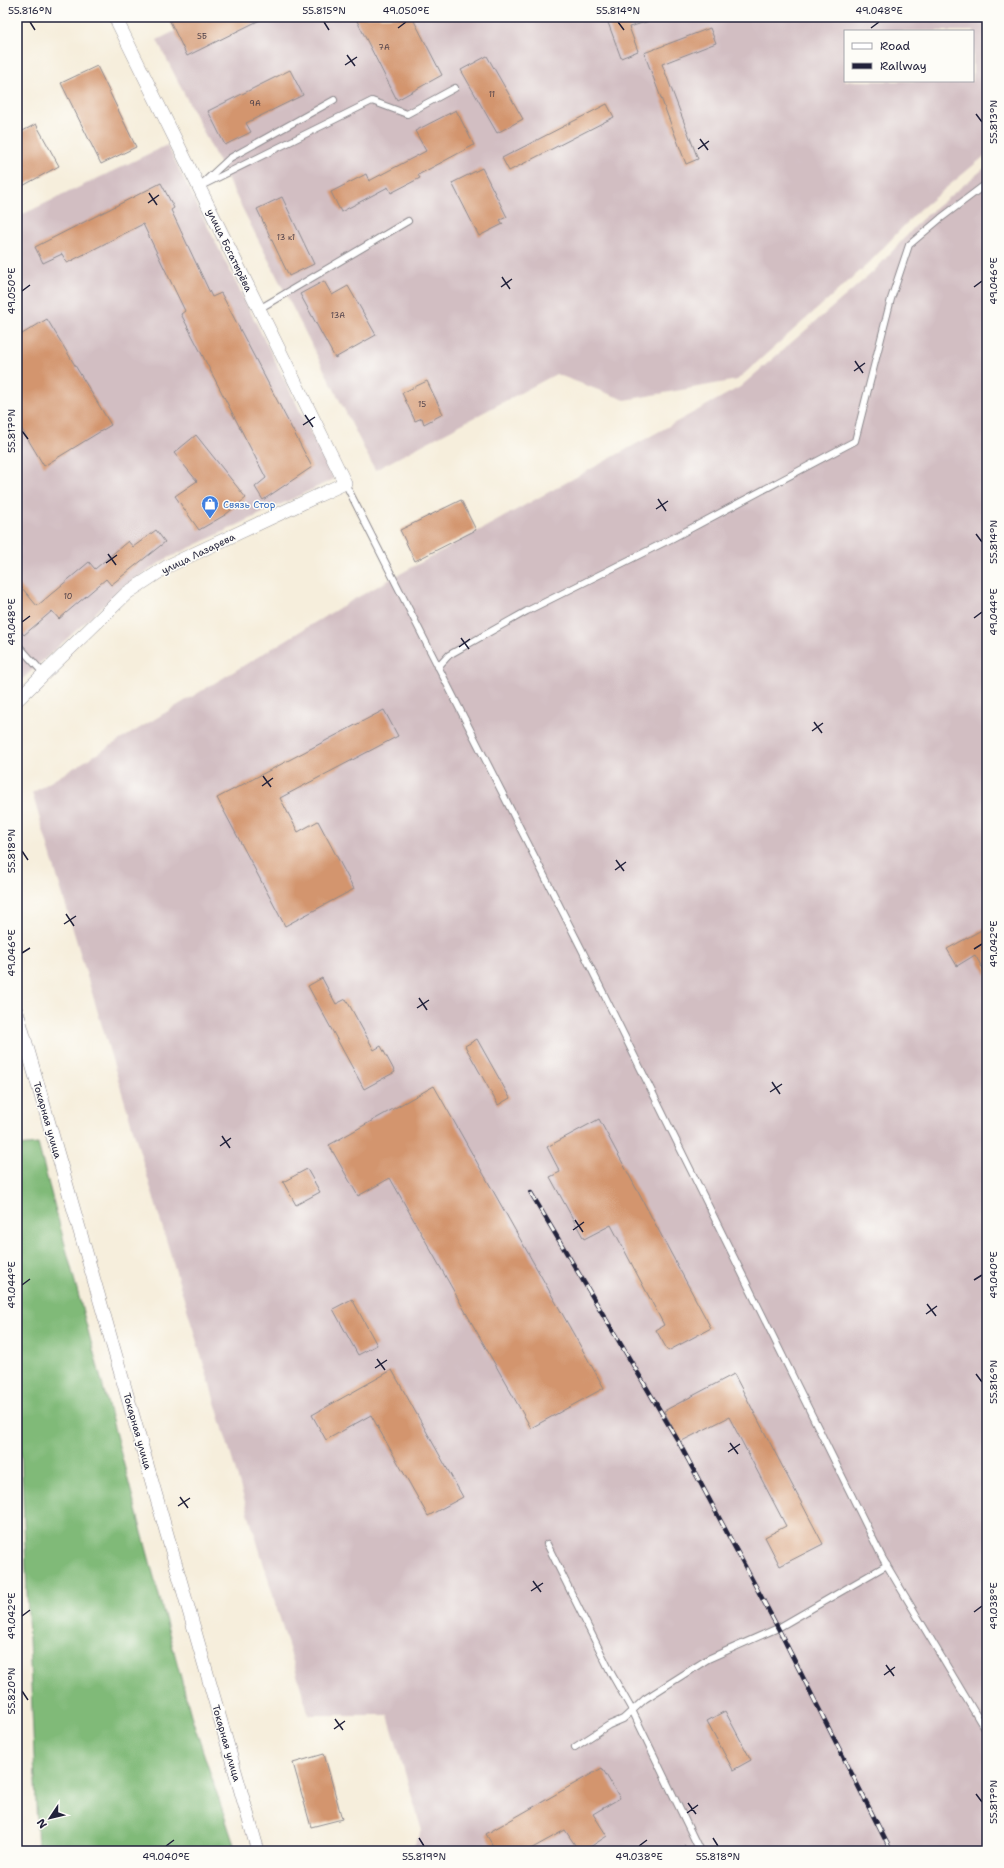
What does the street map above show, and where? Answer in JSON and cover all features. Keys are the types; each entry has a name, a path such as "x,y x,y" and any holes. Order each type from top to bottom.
{"street":[{"name":"улица Богатырёва","path":"115,17 344,483"},
{"name":"улица Лазарева","path":"17,700 127,593 168,566 344,483"},
{"name":"Токарная улица","path":"17,1012 258,1851"}],"lane":[{"path":"199,187 372,101 407,114 455,88"},
{"path":"199,187 230,158 334,100"},
{"path":"438,667 449,655 527,611 671,539 855,441 892,300 909,245 941,218 982,187"},
{"path":"259,309 408,221"},
{"path":"344,483 581,948 712,1216 887,1565 987,1733"},
{"path":"18,649 44,674"},
{"path":"547,1544 611,1673 632,1710 700,1851"},
{"path":"575,1747 609,1725 623,1718 645,1699 708,1659 778,1628 887,1565"}],"shaded area":[{"path":"203,17 987,17 987,154 917,212 868,264 737,380 625,400 556,374 375,470 157,40"},
{"path":"167,145 334,479 164,560 125,586 17,684 17,217"},
{"path":"987,166 987,1851 411,1851 422,1831 388,1715 309,1715 32,793 349,602 740,387 873,272 921,220"}],"green space":[{"path":"38,1144 191,1715 236,1851 38,1851 20,1428 17,1415 17,1146"}],"building":[{"path":"168,17 266,17 187,56"},
{"path":"355,17 412,17 442,75 397,100"},
{"path":"606,17 652,17 653,20 629,27 638,51 621,58"},
{"path":"710,28 716,43 662,64 698,159 686,164 644,53"},
{"path":"487,56 523,119 497,133 461,70"},
{"path":"97,66 136,147 101,164 61,83"},
{"path":"290,70 303,95 246,123 251,132 225,145 208,111"},
{"path":"607,104 614,117 509,171 502,158"},
{"path":"456,110 474,145 418,175 420,178 391,193 388,187 341,212 331,192 366,174 369,181 426,151 415,131"},
{"path":"36,124 59,166 17,189 17,134"},
{"path":"482,168 507,217 500,220 503,224 479,236 452,183"},
{"path":"161,183 174,208 171,210 212,297 221,293 312,467 263,500 255,487 266,478 181,314 185,311 143,224 67,263 62,254 43,263 35,247"},
{"path":"282,197 314,264 289,276 257,209"},
{"path":"324,281 332,295 348,286 376,335 335,358 300,294"},
{"path":"47,319 111,425 44,466 17,421 17,337"},
{"path":"427,381 443,414 424,424 422,418 415,421 402,393"},
{"path":"196,435 246,498 225,515 199,530 175,496 197,481 174,453"},
{"path":"461,500 476,530 415,561 400,530"},
{"path":"156,530 165,542 111,585 106,579 59,619 52,611 24,635 17,627 17,582 37,606 89,562 95,569 128,541 133,547"},
{"path":"384,710 398,736 280,798 298,832 318,821 354,889 285,926 217,798"},
{"path":"987,927 987,976 975,955 957,966 947,949"},
{"path":"322,978 336,1004 346,999 374,1050 381,1046 395,1072 364,1089 308,986"},
{"path":"477,1039 510,1098 498,1105 465,1046"},
{"path":"434,1086 604,1388 531,1428 390,1178 358,1196 329,1145"},
{"path":"599,1119 711,1328 668,1351 656,1330 664,1325 611,1225 584,1239 550,1177 560,1172 547,1147"},
{"path":"307,1169 320,1192 296,1205 283,1182"},
{"path":"352,1299 377,1345 358,1355 333,1309"},
{"path":"392,1370 463,1497 428,1516 371,1415 326,1440 312,1415"},
{"path":"734,1374 823,1544 780,1566 765,1537 786,1526 729,1417 680,1442 664,1411"},
{"path":"725,1711 751,1760 733,1770 707,1721"},
{"path":"324,1754 342,1819 311,1827 293,1763"},
{"path":"602,1768 620,1798 593,1814 607,1836 584,1851 579,1851 565,1830 527,1851 496,1851 486,1834"}],"railway":[{"path":"531,1193 677,1439 778,1628 891,1851"}],"place":[{"name":"Связь Стор","path":"210,519"}]}
